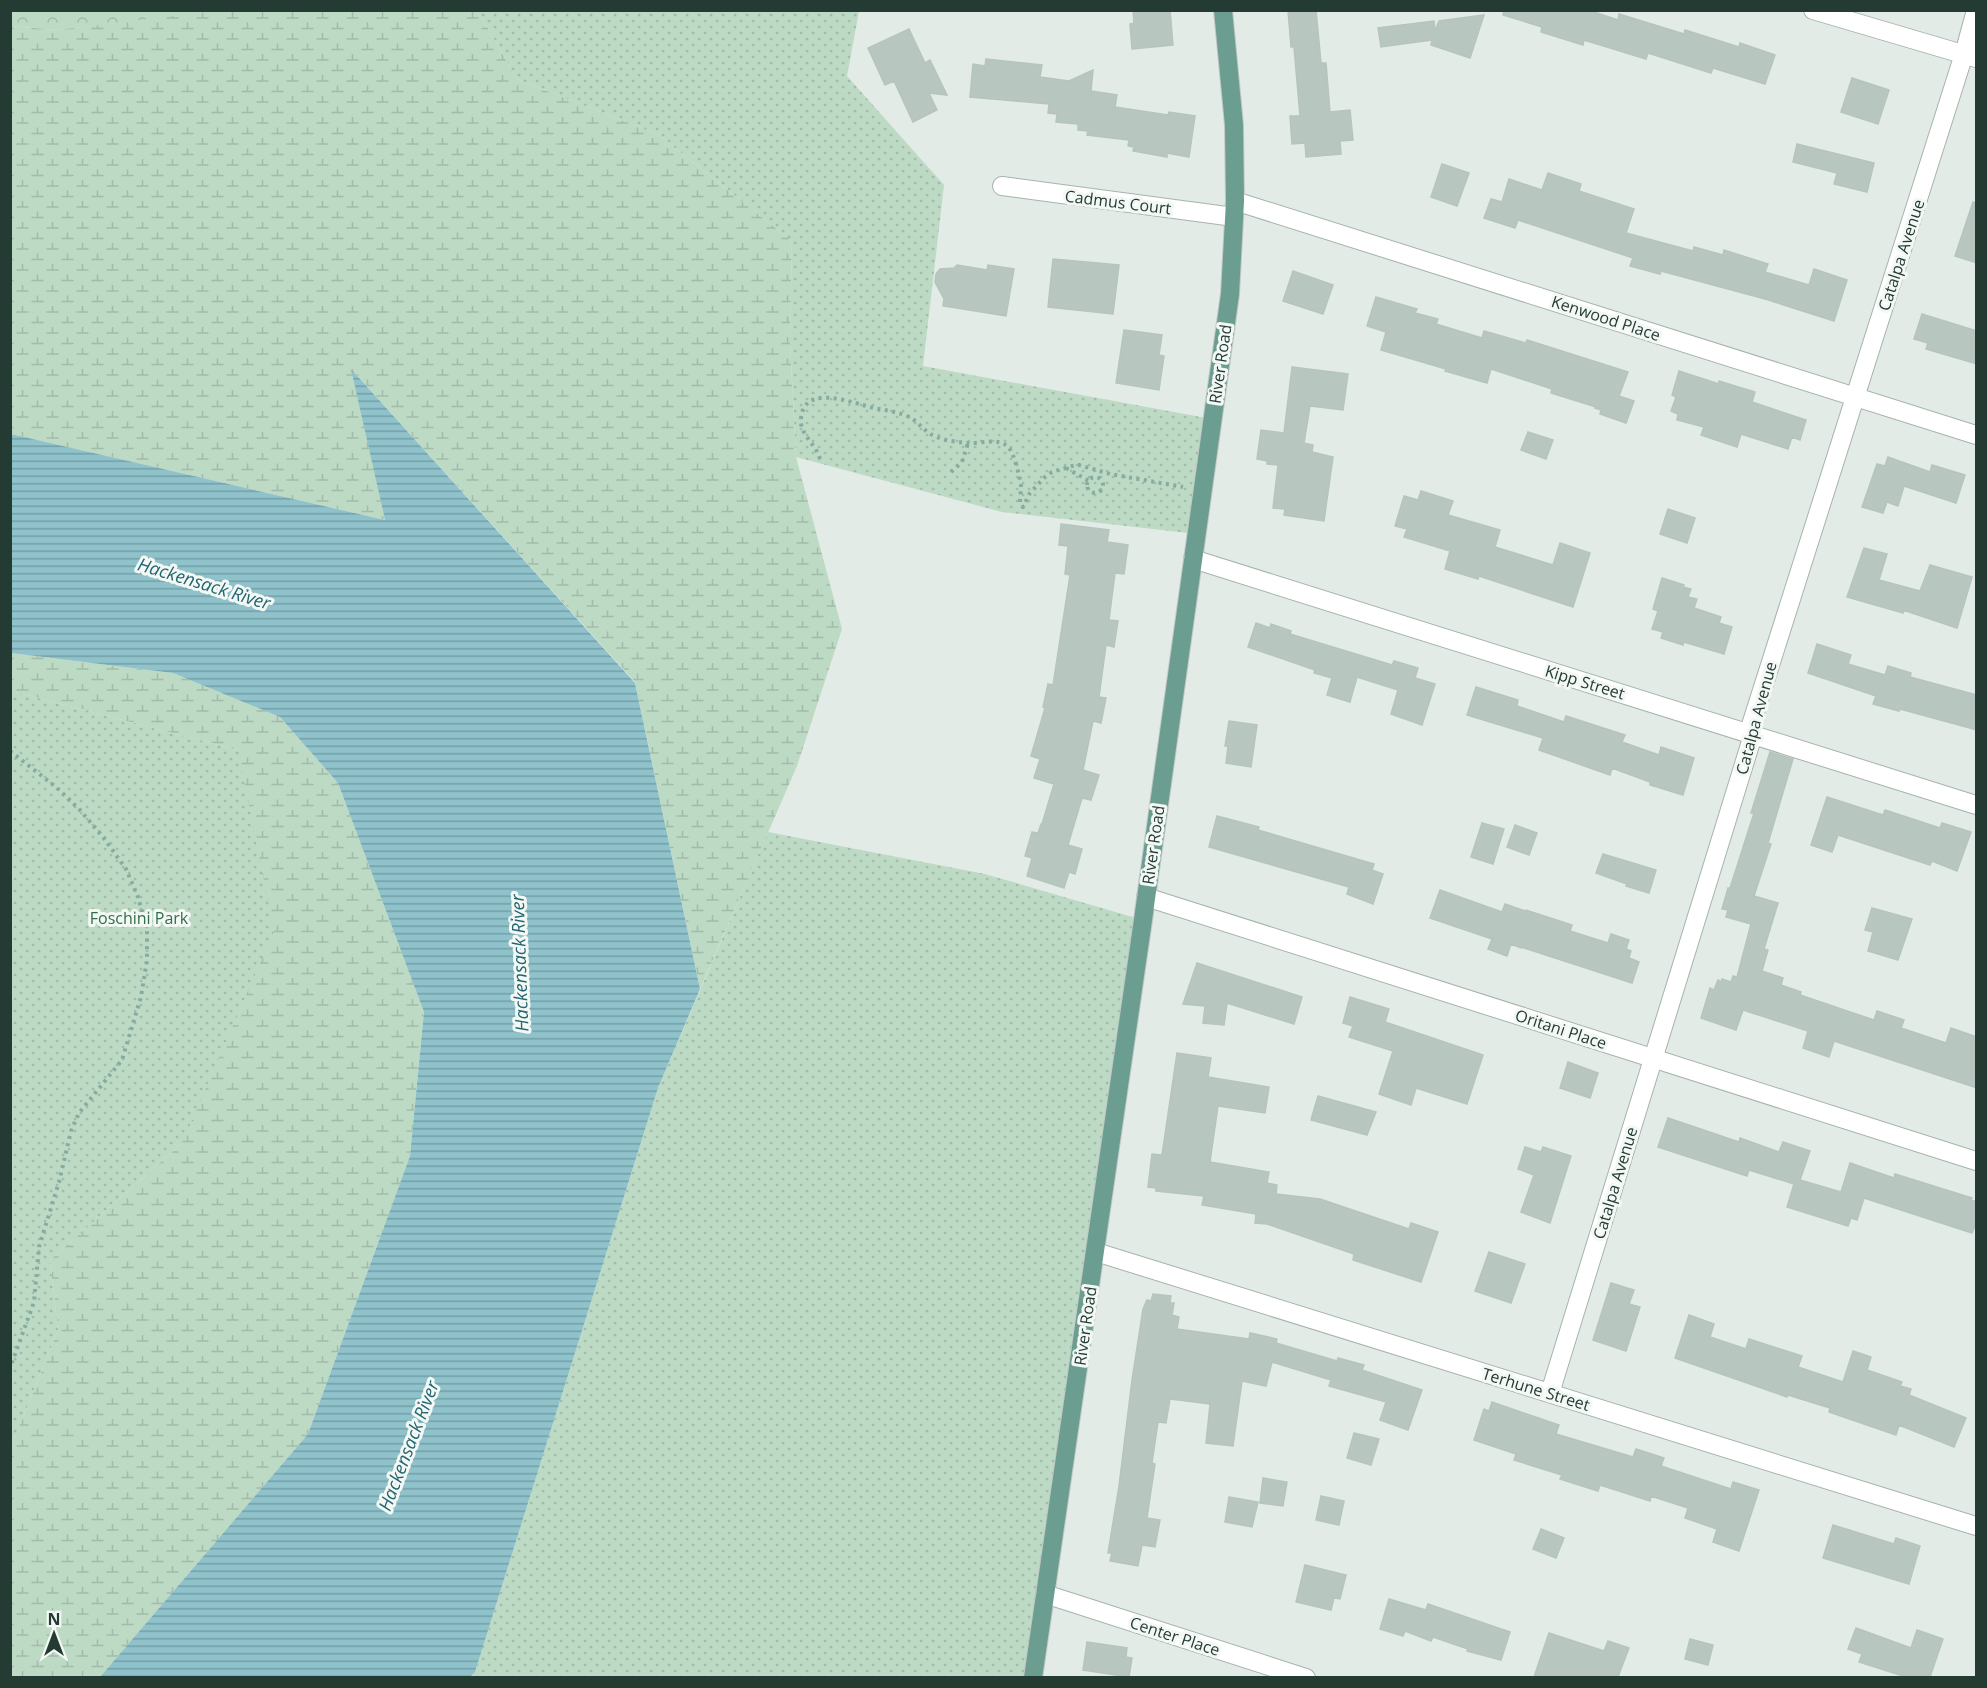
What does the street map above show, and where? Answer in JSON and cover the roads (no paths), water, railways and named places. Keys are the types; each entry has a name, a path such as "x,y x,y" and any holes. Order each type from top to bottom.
{"main road":[{"name":"River Road","path":"1033,1677 1146,897 1230,294 1235,209 1234,125 1223,10"}],"street":[{"path":"1813,10 1970,56"},
{"name":"Catalpa Avenue","path":"1550,1393 1753,735 1751,725 1856,397 1970,56 1977,10"},
{"name":"Cadmus Court","path":"1002,186 1235,209"},
{"name":"Kenwood Place","path":"1235,209 1977,435"},
{"name":"Kipp Street","path":"1193,559 1977,805"},
{"name":"Oritani Place","path":"1146,897 1977,1161"},
{"name":"Terhune Street","path":"1095,1252 1977,1526"},
{"name":"Center Place","path":"1045,1594 1306,1677"}],"water":[{"name":"Hackensack River","path":"351,369 635,683 700,989 658,1088 475,1672 469,1678 100,1677 308,1434 410,1156 424,1012 338,783 280,717 173,673 11,653 11,434 385,520"}],"park label":[{"name":"Foschini Park","path":"139,918"}]}
